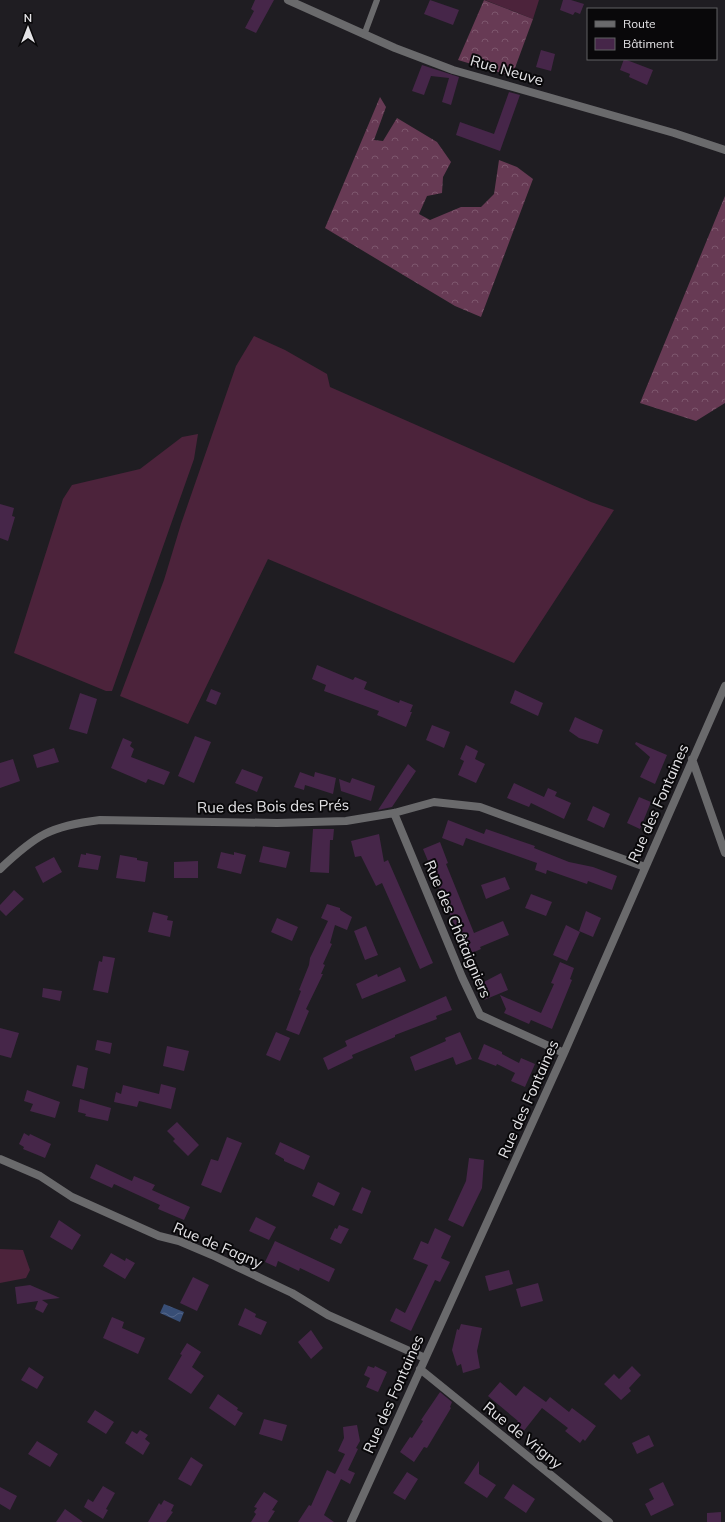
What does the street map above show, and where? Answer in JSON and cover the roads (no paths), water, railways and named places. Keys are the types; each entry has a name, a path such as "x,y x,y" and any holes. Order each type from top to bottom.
{"street":[{"name":"Rue Neuve","path":"288,0 364,35 453,70 674,133 725,150"},
{"name":"Rue des Fontaines","path":"351,1522 564,1054 725,686"},
{"path":"692,760 725,853"},
{"name":"Rue des Bois des Prés","path":"0,869 25,845 48,831 71,823 100,820 277,823 346,821 394,813 434,802 480,807 645,867"},
{"name":"Rue des Châtaigniers","path":"394,813 462,978 480,1015 564,1054"},
{"name":"Rue de Fagny","path":"0,1159 40,1176 72,1197 159,1236 179,1241 212,1255 292,1293 328,1315 425,1358"},
{"name":"Rue de Vrigny","path":"420,1369 609,1522"}],"lane":[{"path":"364,35 377,0"}],"water":[{"path":"164,1304 184,1312 180,1322 160,1313"}]}
